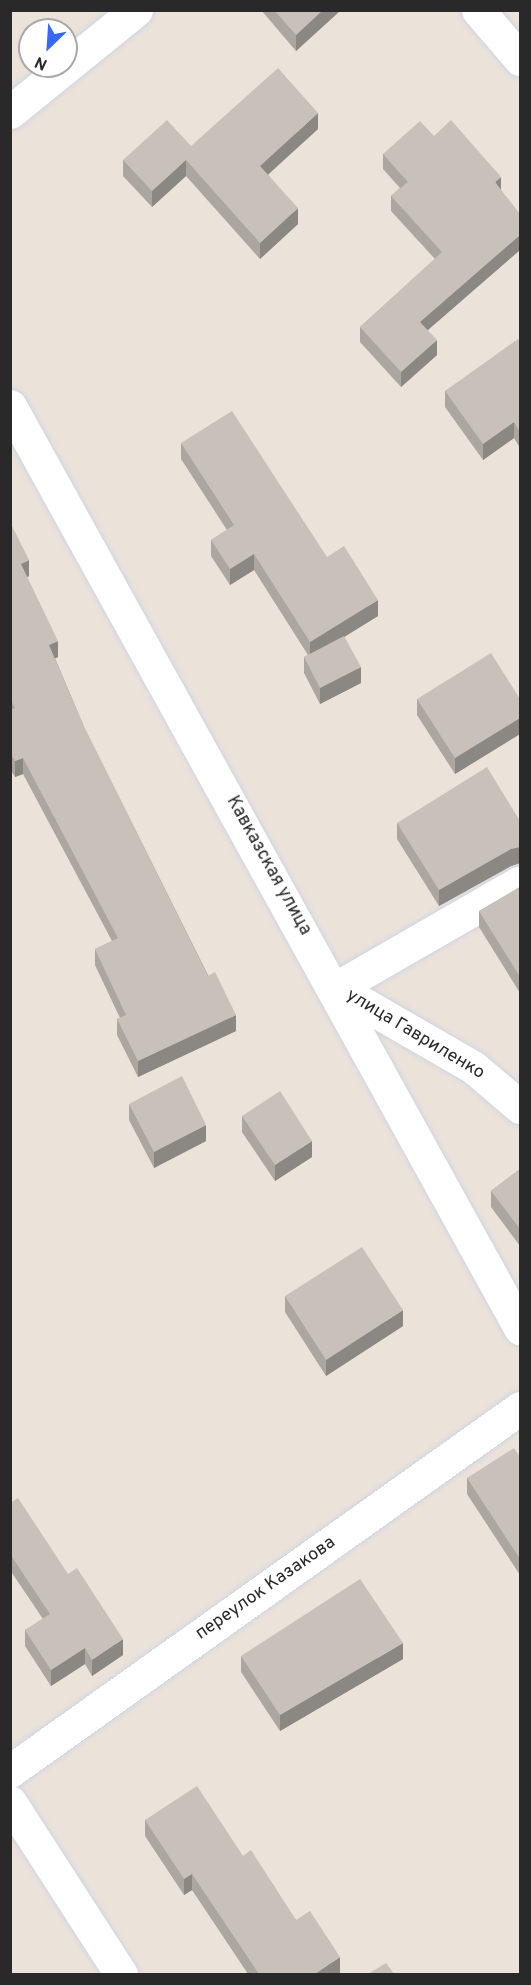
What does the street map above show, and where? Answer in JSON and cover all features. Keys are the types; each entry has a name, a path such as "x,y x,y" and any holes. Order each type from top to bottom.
{"street":[{"path":"10,112 136,10"},
{"path":"478,10 520,60"},
{"name":"Кавказская улица","path":"10,406 336,988 520,1328"},
{"path":"336,988 520,882"},
{"name":"улица Гавриленко","path":"336,988 473,1067 520,1107"},
{"name":"переулок Казакова","path":"10,1770 520,1408"},
{"path":"10,1802 121,1974"}],"building":[{"path":"274,10 323,10 296,35"},
{"path":"278,68 318,113 260,166 298,208 260,243 186,160 152,191 123,160 167,120 191,146"},
{"path":"451,120 501,177 495,182 520,214 520,235 420,322 437,340 401,372 360,327 442,252 391,196 408,182 383,154 420,121 434,136"},
{"path":"518,339 520,342 520,432 514,422 483,444 445,391"},
{"path":"232,411 327,557 344,546 378,600 310,642 254,554 230,569 211,540 234,525 181,443"},
{"path":"10,522 29,560 21,564 58,641 49,645 85,729 208,976 215,972 236,1015 138,1061 117,1019 126,1015 95,949 118,938 23,758 15,761 10,753 10,710 15,708 10,699"},
{"path":"344,636 361,667 320,688 304,657"},
{"path":"491,653 520,699 520,718 455,758 417,699"},
{"path":"487,767 520,821 520,847 511,849 439,890 397,823"},
{"path":"520,887 520,977 479,911"},
{"path":"182,1076 206,1125 154,1152 129,1104"},
{"path":"280,1091 312,1141 275,1165 242,1116"},
{"path":"520,1169 520,1229 491,1191"},
{"path":"362,1247 403,1310 326,1360 285,1296"},
{"path":"514,1448 520,1457 520,1559 467,1478"},
{"path":"18,1498 68,1574 77,1568 123,1639 92,1660 85,1648 51,1670 25,1630 50,1614 10,1554 10,1503"},
{"path":"360,1579 403,1643 280,1715 241,1656"},
{"path":"197,1786 243,1856 251,1850 296,1920 310,1911 340,1957 315,1974 259,1974 192,1874 184,1879 145,1820"},
{"path":"386,1963 394,1974 368,1974"}]}
